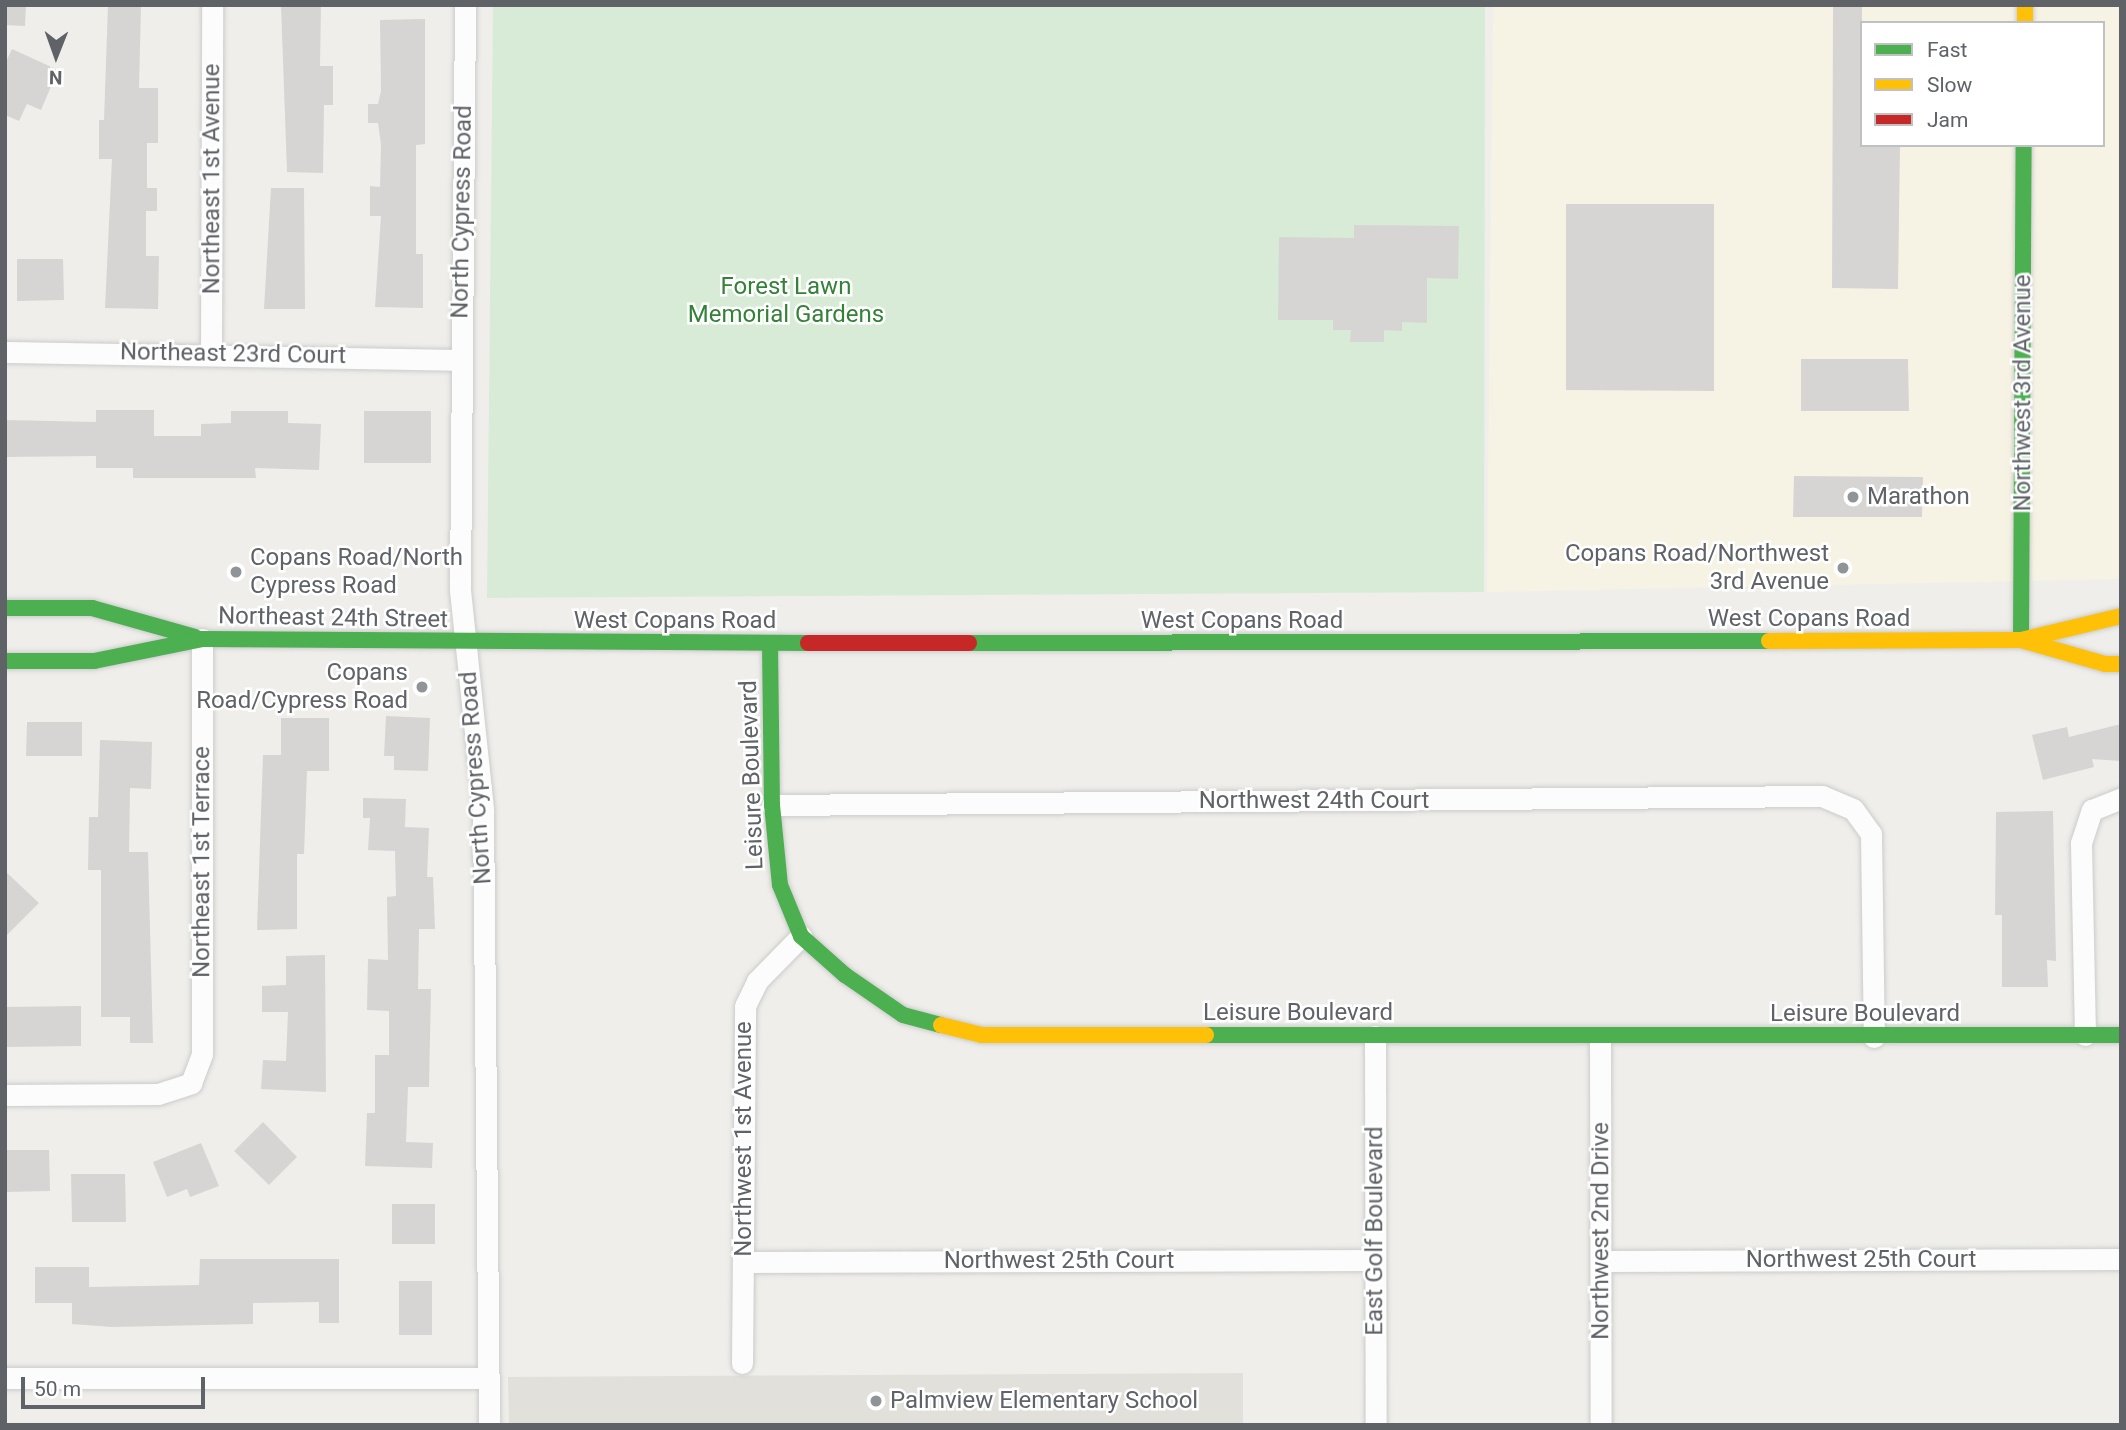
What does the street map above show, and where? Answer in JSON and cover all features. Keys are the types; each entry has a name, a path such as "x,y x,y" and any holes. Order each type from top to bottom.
{"main road":[{"name":"Northwest 3rd Avenue","path":"2021,640 2024,147"},
{"name":"Northeast 24th Street","path":"5,608 92,608 202,639"},
{"name":"West Copans Road","path":"464,643 2021,640 2102,617 2121,617"},
{"name":"Northeast 24th Street","path":"5,661 94,661 202,639 464,643"},
{"name":"West Copans Road","path":"2021,640 2105,664 2121,664"},
{"name":"Leisure Boulevard","path":"770,644 772,805 780,885 801,936 845,975 902,1015 982,1035 1600,1038 2121,1035"}],"street":[{"name":"Northeast 1st Avenue","path":"211,352 212,5"},
{"name":"North Cypress Road","path":"465,5 460,360 464,643 474,699 483,810 488,1425"},
{"name":"Northeast 23rd Court","path":"5,352 211,352 460,360"},
{"name":"Northeast 1st Terrace","path":"5,1095 158,1094 191,1083 202,1054 202,639"},
{"name":"Northwest 24th Court","path":"772,805 1822,796 1853,809 1871,834 1874,1037"},
{"path":"2085,1035 2081,843 2092,810 2121,798"},
{"name":"Northwest 1st Avenue","path":"742,1363 745,1006 757,981 801,936"},
{"name":"East Golf Boulevard","path":"1375,1037 1376,1425"},
{"name":"Northwest 2nd Drive","path":"1600,1038 1601,1425"},
{"name":"Northwest 25th Court","path":"1601,1261 2121,1259"},
{"name":"Northwest 25th Court","path":"743,1262 1375,1260"},
{"path":"5,1378 488,1378"}],"shaded area":[{"path":"1493,5 2121,5 2121,579 1487,592"},
{"name":"Palmview Elementary School","path":"1243,1373 1243,1425 509,1425 508,1377"}],"green space":[{"name":"Forest Lawn Memorial Gardens","path":"493,5 1485,5 1484,592 487,598"}],"building":[{"path":"5,5 26,5 25,26 5,25"},
{"path":"108,5 141,5 139,88 158,88 158,143 147,143 147,188 157,188 157,211 146,211 146,256 159,256 158,309 105,308 112,159 99,159 99,120 104,120"},
{"path":"281,5 321,5 320,66 333,66 333,105 324,105 323,173 287,172"},
{"path":"1833,5 1862,5 1860,147 1900,147 1898,289 1832,288"},
{"path":"425,19 425,144 416,145 416,254 423,254 423,308 375,307 381,216 370,216 370,186 380,187 381,145 378,123 368,123 368,104 378,104 381,91 380,20"},
{"path":"12,49 58,70 41,110 27,104 19,121 5,115 5,64"},
{"path":"271,188 304,188 305,309 264,309"},
{"path":"1566,204 1714,204 1714,391 1566,390"},
{"path":"1354,225 1459,226 1458,279 1427,278 1427,323 1402,322 1402,331 1384,330 1384,342 1350,342 1351,330 1333,330 1333,320 1278,320 1279,237 1354,238"},
{"path":"17,259 63,259 64,300 17,301"},
{"path":"1801,359 1908,359 1909,411 1801,411"},
{"path":"96,410 154,410 154,436 201,436 201,424 231,423 231,411 288,411 288,423 321,424 319,470 255,468 256,478 133,478 133,468 96,468 96,456 5,457 5,420 96,422"},
{"path":"364,411 431,411 431,463 364,463"},
{"path":"1794,476 1923,477 1922,517 1793,517"},
{"path":"386,716 430,718 428,771 394,770 394,756 384,756"},
{"path":"281,718 329,718 329,771 307,771 304,854 297,854 297,929 257,930 263,755 281,755"},
{"path":"27,722 82,722 82,756 26,756"},
{"path":"2121,724 2121,761 2092,759 2094,767 2043,780 2032,735 2067,727 2069,737"},
{"path":"100,740 152,742 151,789 130,788 129,852 148,852 153,1043 130,1043 130,1017 101,1017 101,870 88,870 89,817 98,817"},
{"path":"363,798 406,799 405,827 429,828 427,877 433,877 435,929 419,929 418,989 431,989 429,1087 408,1087 406,1142 433,1143 432,1168 365,1166 367,1113 375,1113 375,1055 389,1055 389,1011 367,1010 368,959 388,960 387,897 396,896 395,851 368,850 370,818 363,818"},
{"path":"2053,811 2056,961 2047,960 2048,987 2002,987 2002,915 1995,915 1996,812"},
{"path":"5,871 39,903 5,937"},
{"path":"325,955 326,1092 261,1089 263,1060 286,1061 288,1012 262,1012 262,986 286,985 286,956"},
{"path":"81,1006 81,1046 5,1047 5,1007"},
{"path":"263,1122 297,1157 269,1185 234,1151"},
{"path":"201,1143 219,1186 190,1197 187,1189 167,1197 153,1162"},
{"path":"5,1150 49,1150 50,1191 5,1192"},
{"path":"71,1174 125,1174 126,1222 72,1222"},
{"path":"392,1204 435,1204 435,1244 392,1244"},
{"path":"200,1259 339,1259 339,1323 319,1323 319,1302 253,1303 253,1324 112,1327 72,1324 72,1303 35,1303 35,1267 89,1267 89,1287 199,1285"},
{"path":"399,1281 432,1281 432,1335 399,1335"}],"traffic: fast":[{"path":"2021,640 2024,147"},
{"path":"5,608 92,608 195,637"},
{"path":"5,661 94,661 202,639 808,643"},
{"path":"969,643 1769,641"},
{"path":"770,644 772,805 780,885 801,936 845,975 903,1015 941,1025"},
{"path":"1206,1035 2121,1035"}],"traffic: slow":[{"path":"2025,5 2025,21"},
{"path":"2021,640 2121,616"},
{"path":"1769,641 2021,640 2105,664 2121,664"},
{"path":"941,1025 982,1035 1206,1035"}],"traffic: jam":[{"path":"808,643 969,643"}],"place":[{"name":"Marathon","path":"1853,497"},
{"name":"Copans Road/Northwest 3rd Avenue","path":"1843,568"},
{"name":"Copans Road/North Cypress Road","path":"236,572"},
{"name":"Copans Road/Cypress Road","path":"422,687"},
{"name":"Palmview Elementary School","path":"876,1401"}]}
